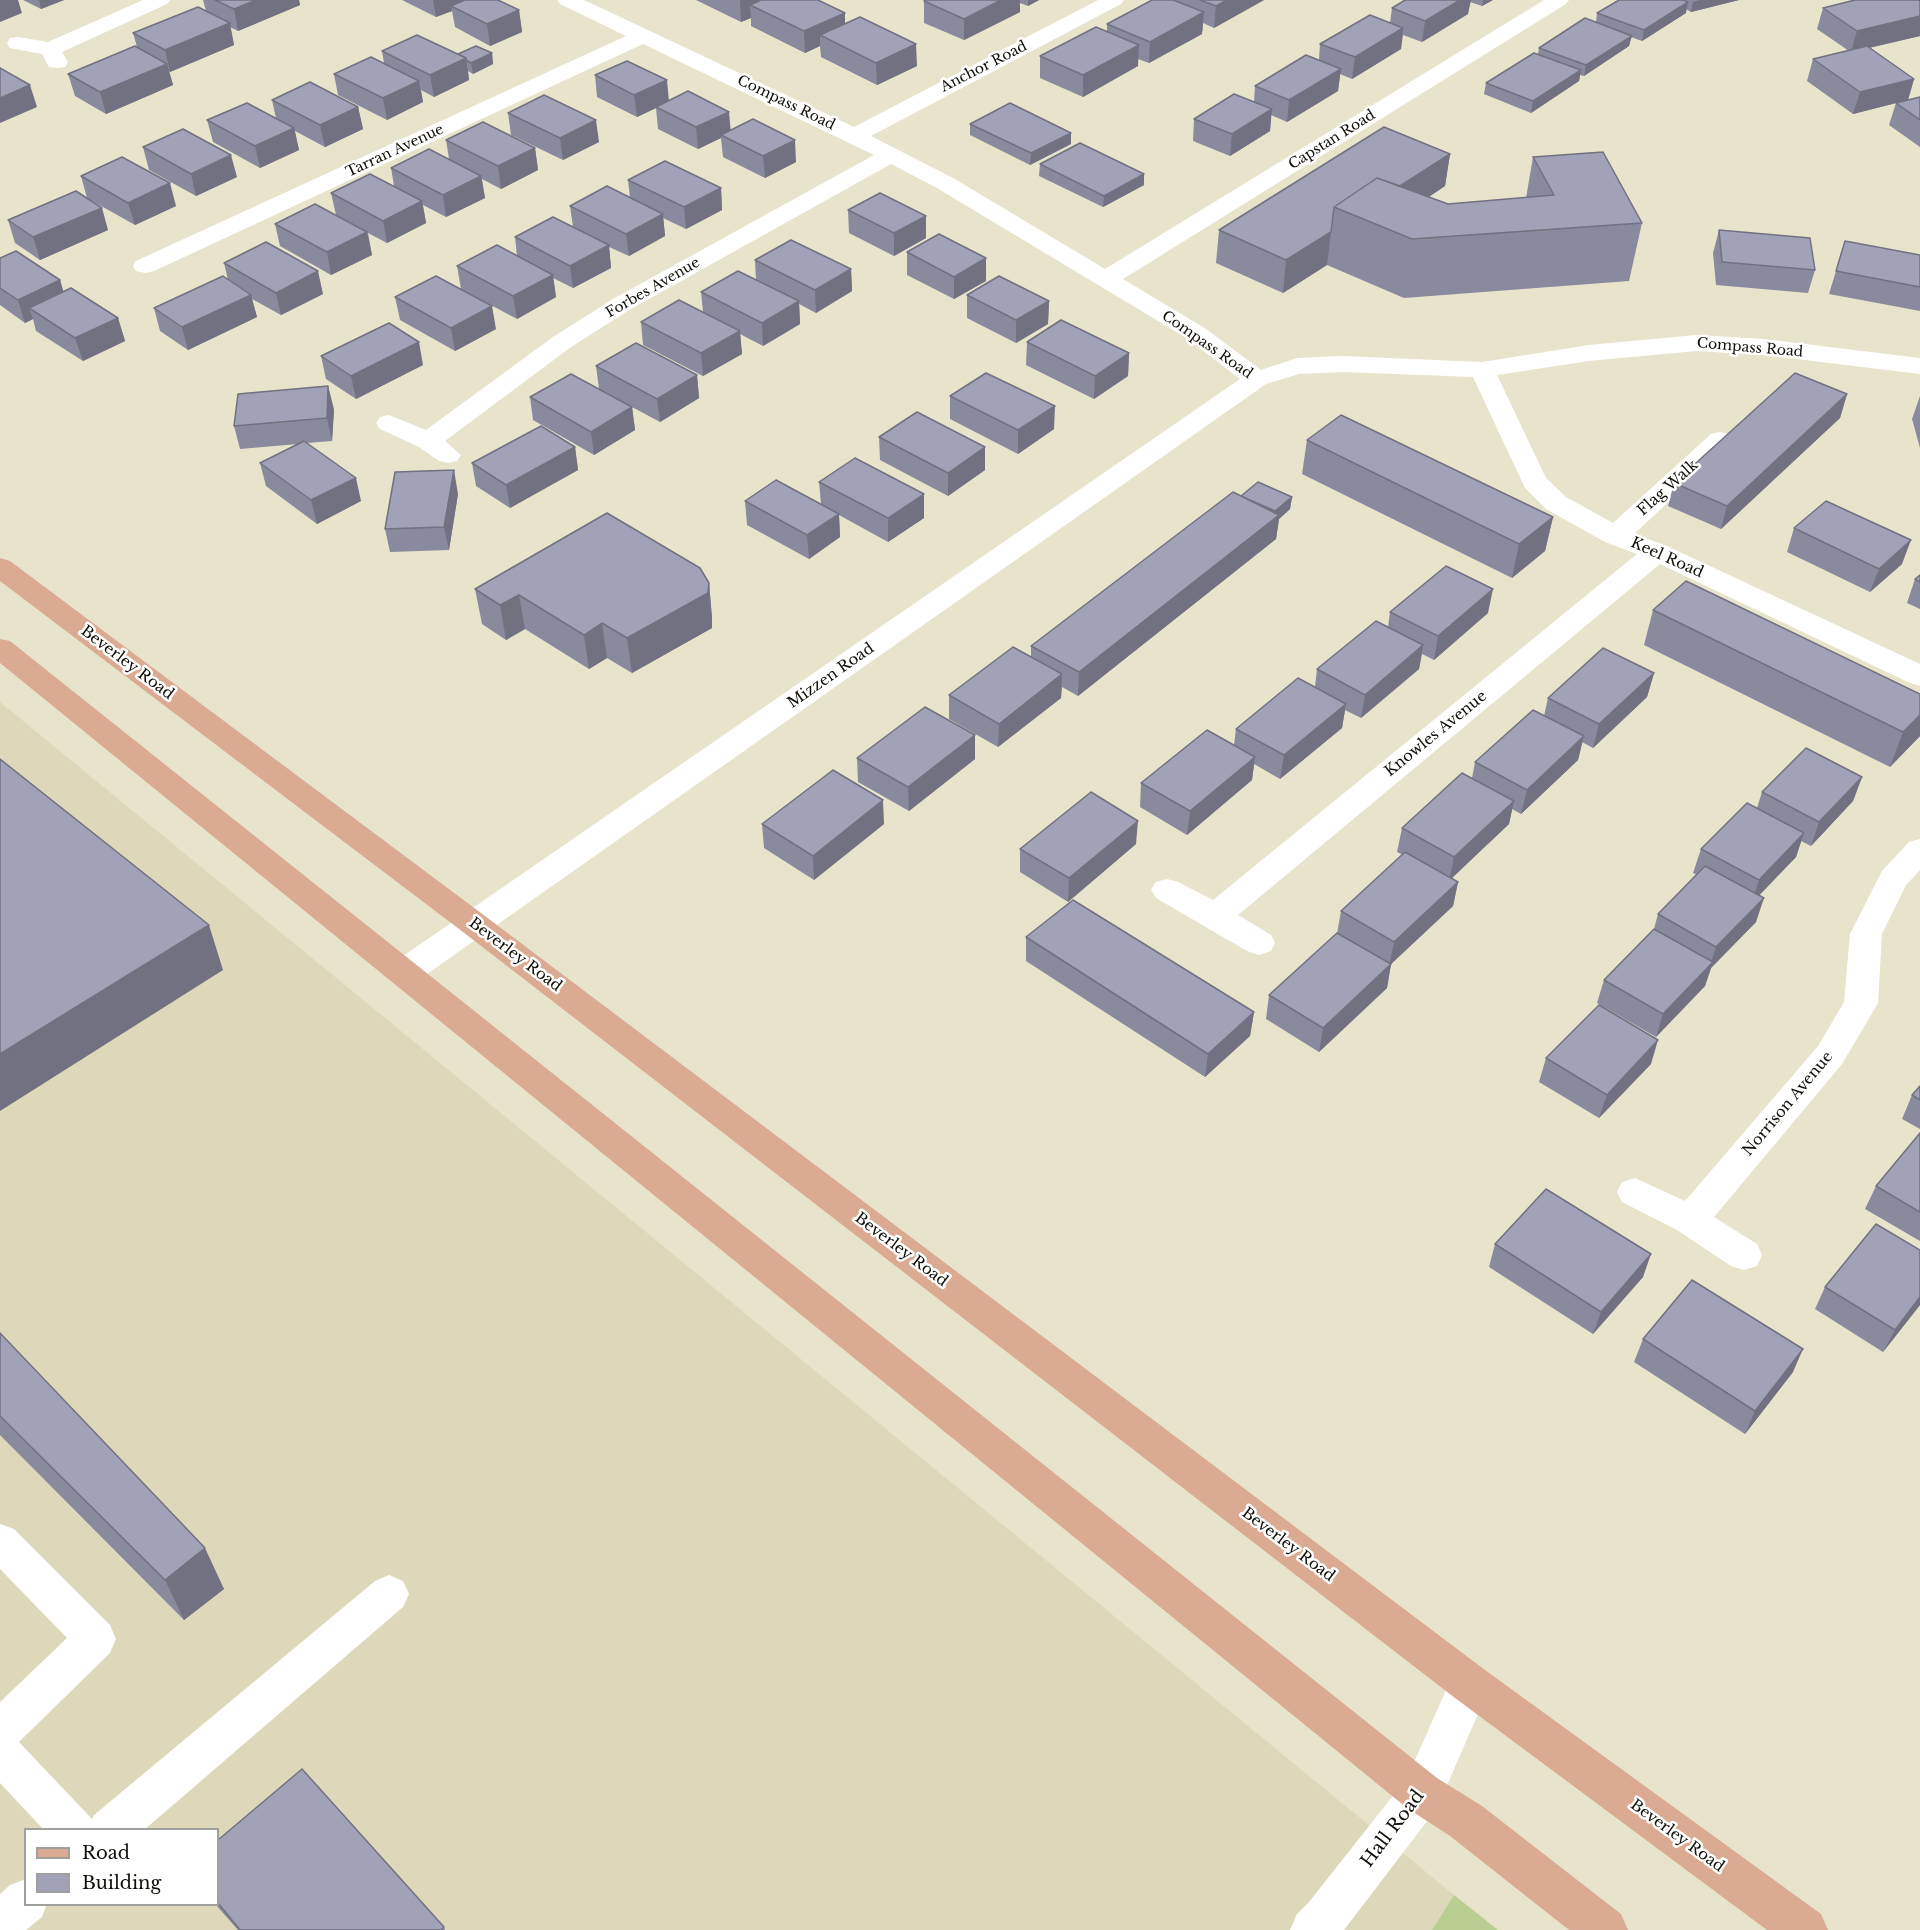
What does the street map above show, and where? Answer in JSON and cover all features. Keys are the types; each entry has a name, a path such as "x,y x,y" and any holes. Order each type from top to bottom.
{"main road":[{"name":"Beverley Road","path":"0,567 474,924 1470,1684 1805,1930"},
{"path":"0,648 1422,1793 1466,1821 1605,1930"}],"street":[{"path":"18,43 54,55 160,0"},
{"name":"Compass Road","path":"567,0 854,136 945,183 1197,334 1257,379 1297,366 1343,364 1482,370 1589,353 1696,343 1764,347 1920,366"},
{"name":"Anchor Road","path":"854,136 1114,0"},
{"name":"Capstan Road","path":"1106,279 1559,0"},
{"name":"Tarran Avenue","path":"145,266 645,35"},
{"name":"Forbes Avenue","path":"389,423 438,448 562,342 622,304 891,155"},
{"path":"124,254 166,281"},
{"name":"Keel Road","path":"1482,370 1534,482 1556,503 1615,536 1657,552 1920,676"},
{"name":"Mizzen Road","path":"405,972 1257,379"},
{"name":"Flag Walk","path":"1615,536 1720,440"},
{"name":"Knowles Avenue","path":"1215,916 1657,552"},
{"name":"Norrison Avenue","path":"1690,1220 1830,1055 1862,1003 1866,934 1893,879 1920,850"},
{"path":"1167,890 1259,943"},
{"path":"1635,1192 1690,1220 1744,1255"},
{"path":"0,1542 95,1639 0,1731"},
{"path":"112,1828 389,1594"},
{"name":"Hall Road","path":"1312,1930 1325,1918 1422,1793 1470,1684"},
{"path":"0,1754 73,1828"},
{"path":"0,1923 24,1903"}],"shaded area":[{"path":"0,702 1454,1895 1432,1930 0,1930"}],"green space":[{"path":"1454,1895 1498,1930 1432,1930"}],"building":[{"path":"215,0 256,0 234,9"},
{"path":"465,0 498,0 519,10 487,24 451,6"},
{"path":"761,0 818,0 845,13 804,31 750,5"},
{"path":"1001,0 964,19 924,1"},
{"path":"1152,0 1173,0 1204,12 1150,42 1107,24"},
{"path":"1200,0 1227,0 1216,6"},
{"path":"1405,0 1460,0 1425,21 1392,8"},
{"path":"1619,0 1683,0 1688,2 1644,30 1597,13"},
{"path":"1855,0 1918,0 1920,1 1920,16 1857,31 1823,8"},
{"path":"198,7 230,23 165,50 133,33"},
{"path":"1370,15 1403,28 1355,57 1320,44"},
{"path":"860,17 916,44 876,63 820,35"},
{"path":"1585,18 1632,36 1586,65 1539,48"},
{"path":"1096,27 1139,45 1083,75 1040,56"},
{"path":"417,35 466,58 430,75 382,51"},
{"path":"135,46 167,64 100,92 68,74"},
{"path":"476,46 492,53 471,63 458,54"},
{"path":"1867,46 1914,79 1860,92 1813,59"},
{"path":"1534,53 1581,70 1533,101 1486,83"},
{"path":"1306,55 1341,69 1289,100 1255,86"},
{"path":"371,57 419,81 383,98 334,74"},
{"path":"627,61 667,80 634,95 595,75"},
{"path":"0,68 30,85 0,98"},
{"path":"310,82 358,107 320,125 272,100"},
{"path":"688,91 729,112 696,127 656,107"},
{"path":"1234,94 1272,109 1232,134 1194,119"},
{"path":"544,95 596,120 560,138 508,113"},
{"path":"1920,97 1920,120 1896,103"},
{"path":"247,103 294,128 255,146 207,120"},
{"path":"1010,103 1071,133 1031,153 970,124"},
{"path":"753,119 795,140 763,156 721,135"},
{"path":"483,122 535,148 498,166 446,140"},
{"path":"1384,127 1450,154 1400,186 1377,178 1334,207 1331,232 1286,260 1219,230"},
{"path":"183,129 231,155 191,174 143,147"},
{"path":"1080,143 1144,174 1104,196 1040,164"},
{"path":"429,149 481,176 443,195 391,168"},
{"path":"1603,152 1642,223 1412,239 1334,207 1377,178 1448,204 1554,195 1533,157"},
{"path":"122,157 170,183 128,203 81,176"},
{"path":"665,161 721,188 684,207 628,180"},
{"path":"370,174 422,201 383,221 331,193"},
{"path":"607,186 663,214 626,234 570,206"},
{"path":"76,191 102,208 33,237 8,220"},
{"path":"880,193 926,216 894,233 848,210"},
{"path":"315,204 367,232 327,252 275,224"},
{"path":"553,217 609,245 570,266 515,237"},
{"path":"1719,230 1810,238 1815,270 1722,262"},
{"path":"939,234 986,258 954,277 907,252"},
{"path":"791,240 851,269 815,290 755,260"},
{"path":"1845,241 1920,255 1920,287 1836,271"},
{"path":"266,242 318,271 276,293 224,263"},
{"path":"497,245 553,275 513,296 457,266"},
{"path":"16,251 60,280 18,300 0,288 0,258"},
{"path":"738,271 799,301 762,323 701,292"},
{"path":"223,276 251,295 182,327 154,308"},
{"path":"436,276 492,306 451,328 395,297"},
{"path":"999,276 1049,301 1016,320 967,295"},
{"path":"71,288 118,318 75,338 29,308"},
{"path":"679,300 740,331 701,353 641,322"},
{"path":"1061,320 1129,353 1095,376 1027,342"},
{"path":"389,323 419,342 351,376 321,356"},
{"path":"636,343 697,375 657,399 596,366"},
{"path":"986,373 1055,406 1018,430 950,396"},
{"path":"1795,373 1847,394 1727,506 1674,483"},
{"path":"571,374 632,407 591,432 530,397"},
{"path":"328,386 327,418 234,426 238,394"},
{"path":"917,412 985,447 948,473 879,437"},
{"path":"1341,415 1553,517 1519,544 1307,440"},
{"path":"541,426 575,447 506,485 472,463"},
{"path":"304,441 356,478 311,500 260,463"},
{"path":"855,458 924,494 888,518 819,482"},
{"path":"454,470 444,527 385,529 395,472"},
{"path":"776,480 839,514 807,535 745,501"},
{"path":"1258,482 1292,497 1275,511 1241,496"},
{"path":"1233,492 1279,515 1079,672 1031,646"},
{"path":"1826,501 1911,540 1879,569 1794,528"},
{"path":"607,513 700,568 709,583 708,593 627,638 602,623 584,635 519,595 500,605 475,589"},
{"path":"1446,566 1493,589 1438,636 1390,612"},
{"path":"1686,581 1920,694 1920,715 1903,732 1653,610"},
{"path":"1376,621 1423,645 1365,695 1317,669"},
{"path":"1013,647 1062,674 999,724 949,695"},
{"path":"1603,648 1654,673 1599,724 1548,698"},
{"path":"1298,678 1346,704 1284,755 1236,729"},
{"path":"925,707 975,735 908,787 857,758"},
{"path":"1533,710 1584,736 1527,790 1475,762"},
{"path":"1207,730 1255,757 1190,811 1141,783"},
{"path":"1806,748 1862,777 1819,822 1762,792"},
{"path":"0,759 209,925 0,1054"},
{"path":"833,770 883,800 813,856 762,824"},
{"path":"1462,773 1514,801 1454,857 1402,828"},
{"path":"1091,792 1138,821 1069,878 1020,849"},
{"path":"1747,803 1804,833 1759,880 1701,849"},
{"path":"1405,852 1458,882 1394,942 1341,911"},
{"path":"1705,866 1764,898 1716,947 1658,914"},
{"path":"1073,900 1254,1012 1208,1054 1026,937"},
{"path":"1654,929 1713,962 1663,1014 1604,980"},
{"path":"1337,933 1391,964 1323,1028 1269,995"},
{"path":"1599,1005 1658,1040 1607,1095 1546,1058"},
{"path":"1920,1086 1920,1100 1912,1095"},
{"path":"1920,1133 1920,1212 1876,1186"},
{"path":"1546,1189 1651,1254 1601,1312 1495,1244"},
{"path":"1876,1224 1920,1250 1920,1297 1895,1330 1825,1287"},
{"path":"1692,1280 1803,1349 1755,1411 1643,1339"},
{"path":"0,1333 205,1548 165,1580 0,1416"},
{"path":"302,1769 444,1927 441,1930 240,1930 219,1904 219,1839"}]}
